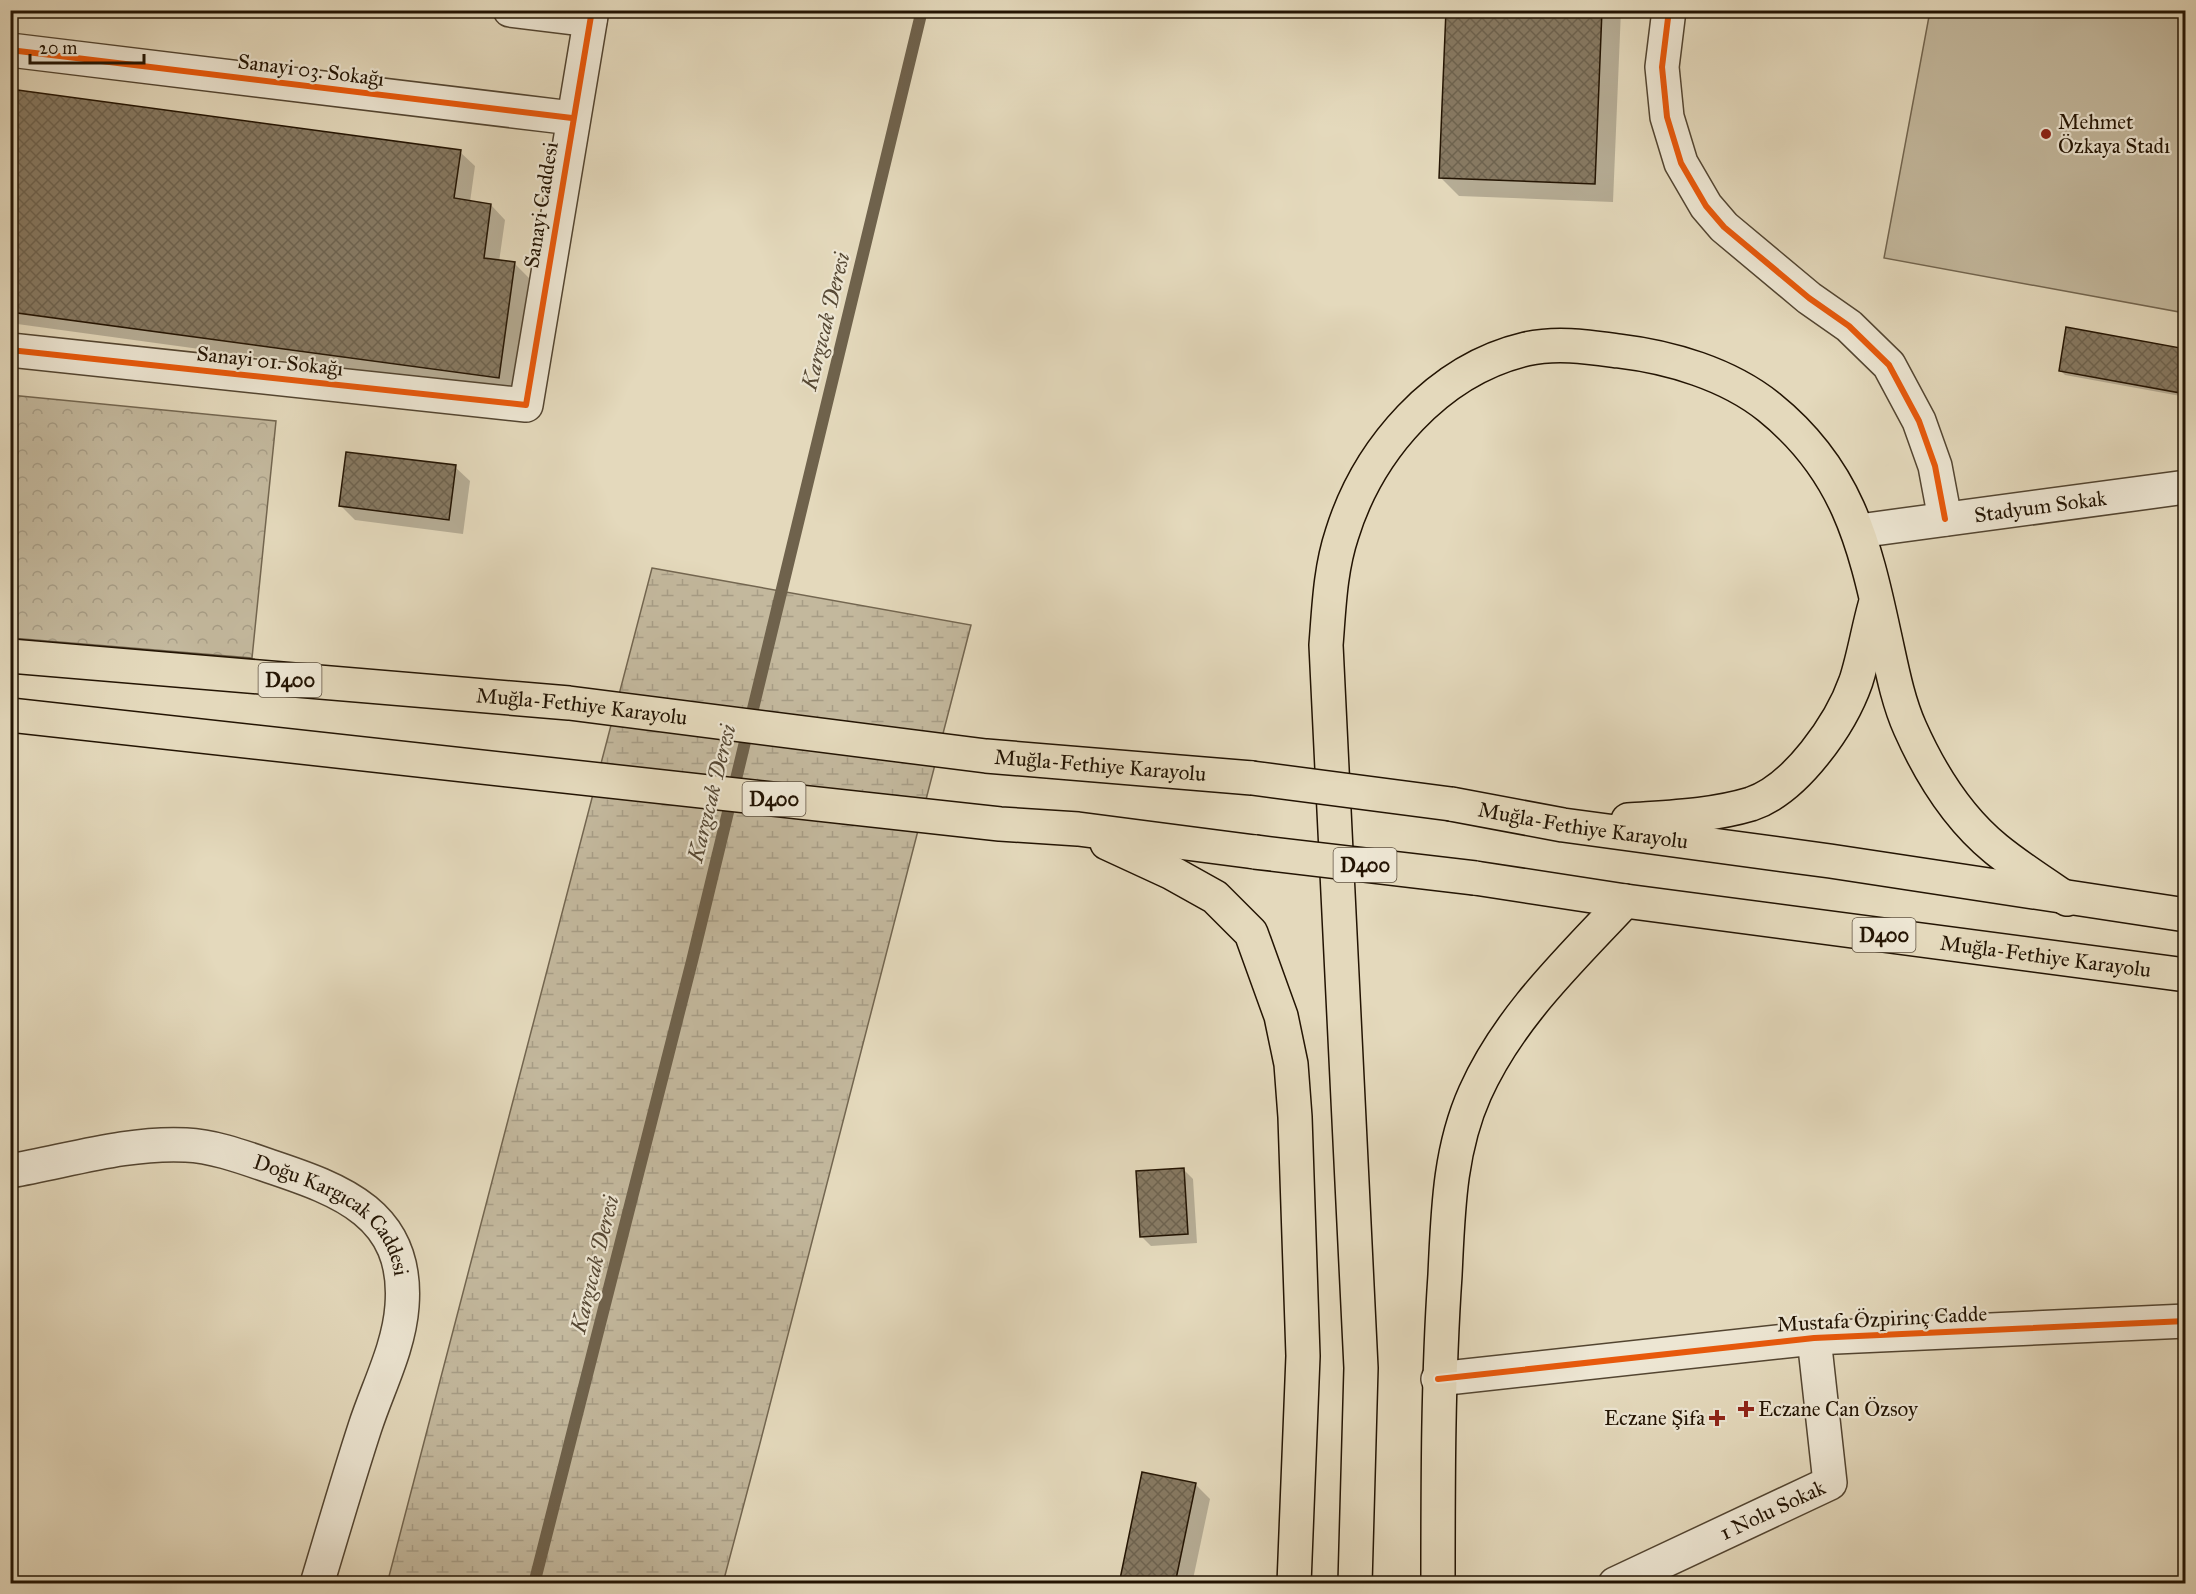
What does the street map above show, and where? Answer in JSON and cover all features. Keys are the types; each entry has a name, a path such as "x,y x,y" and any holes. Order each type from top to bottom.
{"highway":[{"path":"1355,1584 1361,1368 1326,645 1330,584 1341,536 1358,491 1385,446 1415,413 1448,385 1486,363 1527,349 1575,345 1632,352 1680,364 1727,381 1767,405 1798,433 1844,495 1859,531 1877,597 1892,669 1910,727 1960,813 1995,849 2067,899"},
{"path":"1563,825 1711,813 1753,803 1780,789 1812,755 1836,721 1855,682 1877,597"},
{"name":"Muğla-Fethiye Karayolu","path":"10,656 569,703 986,756 1252,778 1451,804 1563,825 1830,861 2067,899 2186,915"},
{"name":"Muğla-Fethiye Karayolu","path":"10,715 1000,824 1078,830 1475,878 1625,901 2186,975"},
{"path":"1078,830 1172,873 1215,897 1251,933 1281,1016 1290,1064 1295,1117 1303,1356 1294,1584"},
{"path":"1438,1584 1438,1379 1451,1179 1458,1136 1475,1092 1521,1013 1625,901"}],"street":[{"path":"510,10 591,15"},
{"path":"1670,10 1662,67 1667,117 1681,163 1706,206 1724,227 1763,256 1809,298 1849,326 1888,365 1919,421 1935,466 1945,519"},
{"name":"Sanayi Caddesi","path":"526,405 572,118 591,15"},
{"name":"Sanayi 03. Sokağı","path":"10,50 572,118"},
{"name":"Sanayi 01. Sokağı","path":"10,350 526,405"},
{"name":"Stadyum Sokak","path":"1859,531 2186,487"},
{"name":"Doğu Kargıcak Caddesi","path":"10,1171 153,1146 187,1144 219,1150 319,1182 355,1200 380,1223 394,1250 402,1276 402,1306 394,1346 366,1425 317,1584"},
{"name":"Mustafa Özpirinç Cadde","path":"1438,1379 1814,1338 2186,1321"},
{"name":"1 Nolu Sokak","path":"1616,1584 1830,1483 1814,1338"}],"green space":[{"name":"Mehmet Özkaya Stadı","path":"1930,11 2185,11 2185,313 1884,258"},
{"path":"10,395 276,421 252,658 11,638"},
{"path":"652,568 971,625 758,1451 723,1583 387,1584"}],"building":[{"path":"1446,10 1602,10 1595,184 1439,178"},
{"path":"10,89 461,150 454,198 491,204 484,258 515,262 499,378 10,312"},
{"path":"2066,327 2186,349 2186,394 2059,371"},
{"path":"346,452 456,465 449,520 339,506"},
{"path":"1184,1168 1188,1234 1140,1237 1136,1171"},
{"path":"1142,1472 1196,1483 1175,1584 1119,1584"}],"waterway":[{"name":"Kargıcak Deresi","path":"534,1584 692,961 922,10"}],"cycle path":[{"path":"10,350 526,405 592,10"},
{"path":"1669,10 1662,67 1667,117 1681,163 1706,206 1724,227 1809,298 1849,326 1889,365 1919,421 1935,466 1945,519"},
{"path":"10,50 572,118"},
{"path":"1438,1379 1814,1338 2186,1321"}],"place":[{"name":"Mehmet Özkaya Stadı","path":"2046,134"},
{"name":"Eczane Can Özsoy","path":"1746,1409"},
{"name":"Eczane Şifa","path":"1717,1418"}]}
